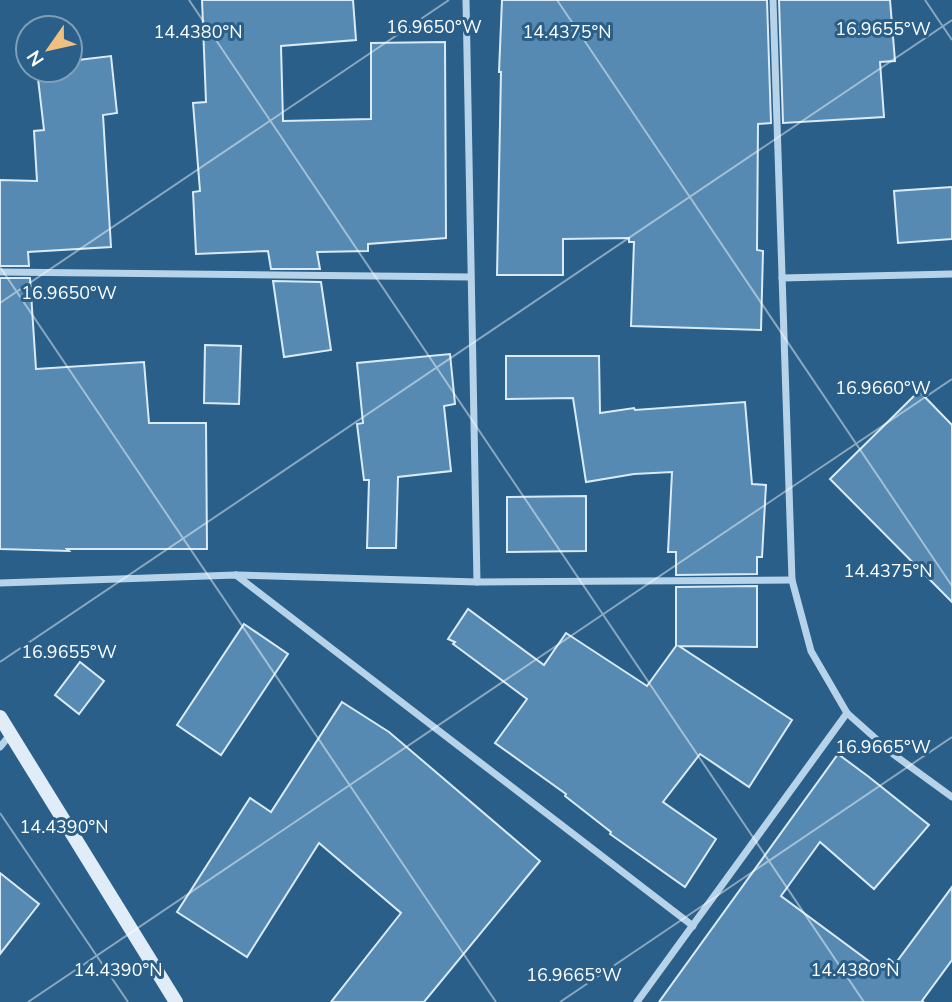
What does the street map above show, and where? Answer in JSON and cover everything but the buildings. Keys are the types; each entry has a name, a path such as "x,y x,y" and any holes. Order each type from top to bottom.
{"main road":[{"path":"0,717 169,999"}],"street":[{"path":"466,0 477,582"},
{"path":"773,0 792,580 811,651 847,713 893,754 952,797"},
{"path":"0,272 470,277"},
{"path":"782,278 952,274"},
{"path":"0,583 236,575 477,582 792,580"},
{"path":"236,575 693,926"},
{"path":"637,1002 847,713"},
{"path":"0,747 11,735"}]}
